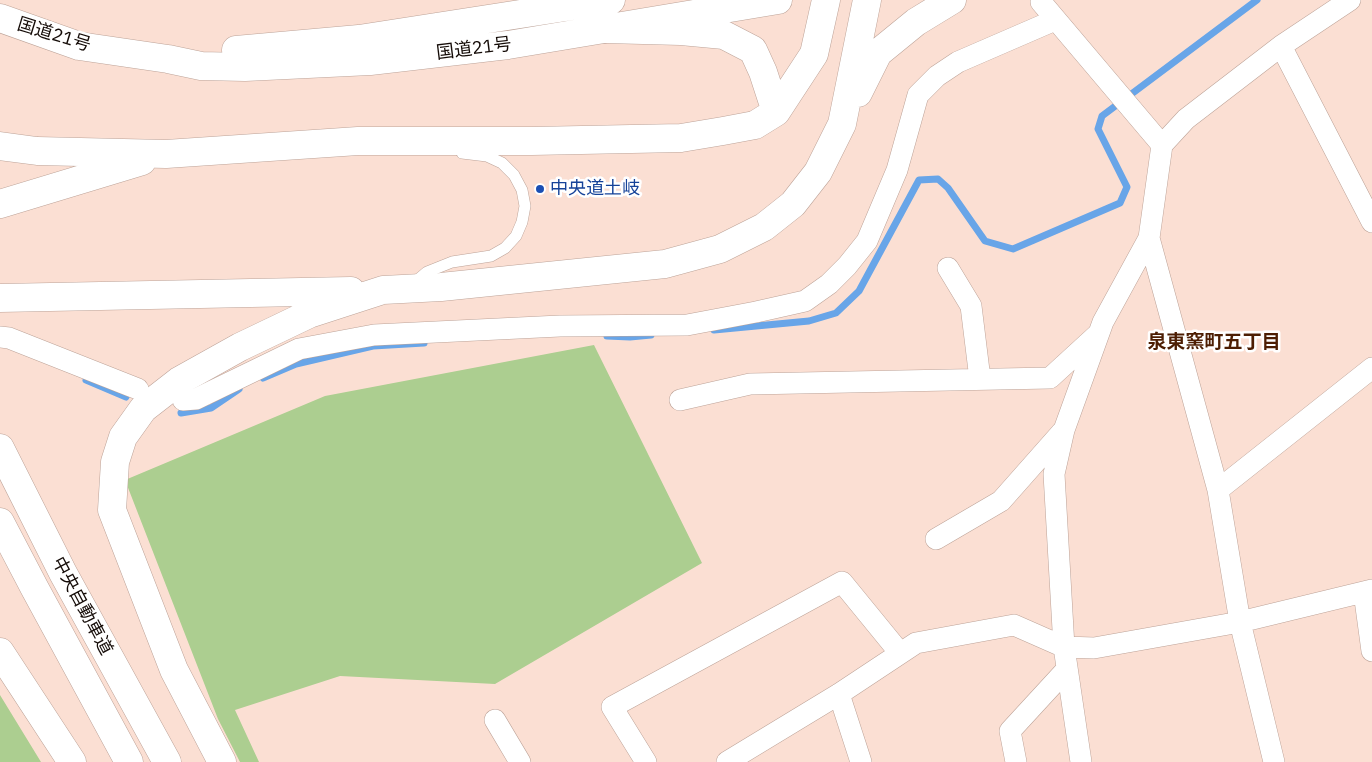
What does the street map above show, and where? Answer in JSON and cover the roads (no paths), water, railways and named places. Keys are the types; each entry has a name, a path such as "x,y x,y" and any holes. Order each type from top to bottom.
{"highway":[{"name":"国道21号","path":"168,59 194,51 233,50 359,39 611,0"},
{"name":"国道21号","path":"0,18 79,46 168,59 201,66 245,67 370,61 508,45 778,0"},
{"path":"0,146 37,151 166,154 358,141 532,141 681,138 755,125 776,112 814,54 826,0"},
{"path":"842,124 867,0"},
{"path":"0,298 395,290 666,264 720,249 764,227 793,204 818,172 878,53 916,22 952,0"},
{"path":"605,28 724,35 753,50 763,72 776,112"},
{"path":"0,204 166,154"},
{"path":"222,762 174,670 112,510 115,462 124,437 143,409 179,380 240,347 309,314 395,290"},
{"name":"中央自動車道","path":"0,448 63,573 167,762"},
{"name":"中央自動車道","path":"0,522 130,762"},
{"path":"0,652 72,762"}],"street":[{"path":"1080,762 1064,647 1054,474 1064,430 1103,322 1149,238 1162,145 1186,119 1281,46 1350,0"},
{"path":"1041,2 1162,145"},
{"path":"183,400 196,399 299,349 374,335 560,326 687,325 805,301 835,278 867,241 897,170 918,95 937,76 958,62 1055,20"},
{"path":"1281,46 1372,222"},
{"path":"1149,238 1218,490 1240,622 1274,762"},
{"path":"948,268 971,306 980,380"},
{"path":"680,400 750,384 1050,378 1100,332"},
{"path":"0,337 9,338 138,388"},
{"path":"1218,490 1372,368"},
{"path":"936,539 1001,501 1064,430"},
{"path":"646,762 612,707 842,582 900,654"},
{"path":"728,762 839,694 916,643 1014,625 1064,647 1094,648 1240,622 1368,591 1372,651"},
{"path":"1016,762 1010,731 1067,669"},
{"path":"839,694 861,762"},
{"path":"495,720 520,762"}],"lane":[{"path":"395,290 427,272 452,262 491,256 505,248 516,236 522,222 525,206 522,190 514,175 502,163 487,156 440,152 412,141"}],"waterway":[{"path":"714,330 809,321 836,313 859,291 919,180 938,179 948,188 985,241 1013,249 1120,203 1127,187 1098,129 1102,116 1257,0"},
{"path":"607,336 630,337 651,335"},
{"path":"263,378 296,364 373,346 424,343"},
{"path":"86,380 126,397"},
{"path":"181,413 211,408 239,389"}],"place":[{"name":"中央道土岐","path":"540,189"}],"district":[{"name":"泉東窯町五丁目","path":"1214,343"}]}
